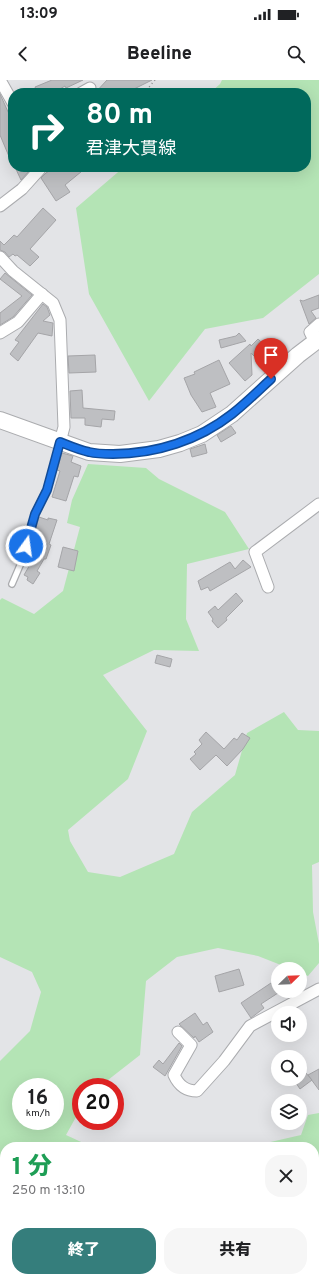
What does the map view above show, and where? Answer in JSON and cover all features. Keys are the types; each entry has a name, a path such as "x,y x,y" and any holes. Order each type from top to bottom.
{"main road":[{"path":"0,420 89,452 113,454 159,449 180,443 202,434 232,414 298,355 317,341"}],"street":[{"path":"0,80 8,94"},
{"path":"0,206 22,189 37,172"},
{"path":"0,257 13,271 53,303 60,320 64,427 60,442"},
{"path":"0,333 18,322 42,294"},
{"path":"317,341 310,332 319,324"},
{"path":"268,587 254,552 319,504"},
{"path":"178,1032 191,1045 174,1075 178,1083 186,1089 198,1091 224,1062 250,1026 319,989"}],"lane":[{"path":"12,584 24,556 35,514 47,490 60,442"}],"path":[{"path":"148,88 154,80"}],"green space":[{"path":"222,80 319,80 319,274 263,318 205,329 149,401 89,294 76,208 118,172 311,172 311,88 216,88"},
{"path":"88,464 146,468 159,479 225,512 249,549 187,564 186,619 199,651 154,650 103,675 147,731 128,779 68,830 70,841 88,872 120,877 174,854 192,812 235,775 247,733 284,712 298,730 319,731 319,862 312,865 313,912 319,944 319,963 308,976 307,962 273,962 258,956 218,948 177,957 146,981 140,1055 111,1078 72,1078 72,1124 66,1135 81,1142 0,1142 0,1061 30,1031 41,992 32,972 0,957 0,600 2,598 34,614 63,591 80,527 67,523 72,500"},
{"path":"319,1113 319,1142 270,1142 301,1135 303,1130 307,1130 308,1115"}],"building":[{"path":"52,80 83,80 66,88 65,86 62,88 35,87"},
{"path":"107,80 152,80 136,88 100,88"},
{"path":"0,94 8,112 8,154 0,135"},
{"path":"17,172 28,172 21,180"},
{"path":"81,172 65,185 70,192 56,201 41,178 46,173"},
{"path":"43,208 56,220 30,249 39,257 30,266 17,255 15,256 13,254 9,257 5,252 0,250 0,241 4,245 14,235 17,237"},
{"path":"5,273 32,295 13,317 0,325 0,313 22,296 0,279"},
{"path":"319,295 319,308 311,311 316,318 309,324 300,300 303,301"},
{"path":"43,304 47,307 50,315 43,321 53,323 52,336 38,333 18,361 10,354 19,342 15,340"},
{"path":"239,333 246,341 221,348 219,340 236,336"},
{"path":"258,339 273,353 262,364 251,353 252,375 245,381 229,363 250,344 251,346"},
{"path":"95,355 96,372 69,373 68,356"},
{"path":"219,360 230,384 210,393 216,407 202,412 191,395 184,378 195,374 194,372"},
{"path":"82,390 83,408 115,411 114,420 102,419 101,427 85,425 85,418 71,418 70,391"},
{"path":"231,426 236,433 221,442 217,435"},
{"path":"205,444 207,453 192,457 190,449"},
{"path":"62,453 73,456 71,462 81,466 78,477 74,476 66,501 52,497 60,471 57,470"},
{"path":"39,517 48,520 48,518 57,520 46,559 44,559 37,571 40,573 33,584 27,580 28,577 24,575 35,556 29,554"},
{"path":"63,547 78,551 74,571 58,567"},
{"path":"243,560 251,567 210,591 208,587 201,590 198,581 230,562 235,569"},
{"path":"236,593 243,601 218,628 212,621 213,619 208,612 215,606 218,610"},
{"path":"157,655 172,659 170,667 155,663"},
{"path":"206,732 224,749 234,738 237,740 242,733 250,738 243,749 227,766 216,755 200,770 190,759 196,754 194,752 202,744 199,740"},
{"path":"239,969 244,985 219,992 215,976"},
{"path":"271,983 271,998 261,1004 264,1008 251,1018 241,1003"},
{"path":"195,1013 203,1025 207,1022 213,1032 199,1042 195,1036 194,1038 179,1024"},
{"path":"179,1043 182,1046 165,1076 153,1067 159,1060 163,1064"},
{"path":"319,1069 319,1090 308,1075"},
{"path":"307,1074 312,1080 307,1084"}],"route":[{"path":"26,546 35,514 47,490 60,442 89,452 100,454 139,452 159,449 180,443 202,434 232,414 271,379"}]}
